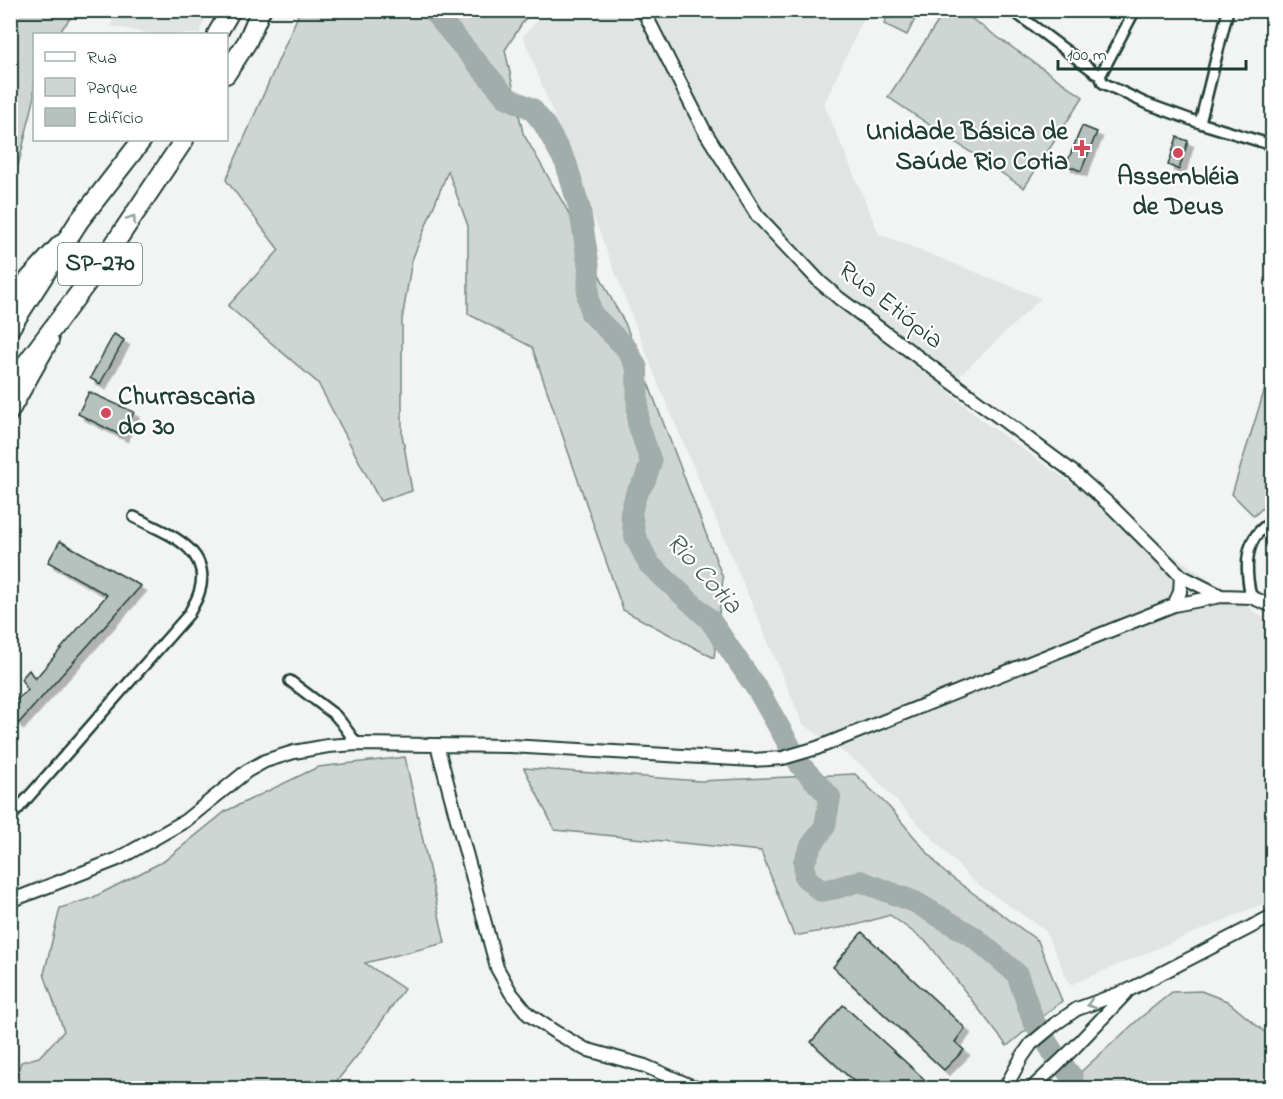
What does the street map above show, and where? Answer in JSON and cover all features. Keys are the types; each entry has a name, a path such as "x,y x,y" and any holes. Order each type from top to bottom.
{"highway":[{"path":"218,33 231,10"},
{"path":"228,71 248,42 261,10"},
{"name":"SP-270","path":"10,328 78,221 141,141"},
{"name":"SP-270","path":"10,385 74,301 183,141"}],"street":[{"name":"Rua Etiópia","path":"643,10 704,130 758,214 820,282 1072,472 1111,506 1181,576 1221,596"},
{"path":"1012,10 1100,76 1103,84 1145,103 1200,123 1272,145"},
{"path":"1100,76 1135,10"},
{"path":"1200,123 1228,10"},
{"path":"10,300 45,256 78,221"},
{"path":"10,417 74,301"},
{"path":"10,818 189,614 200,592 202,568 194,553 180,541 134,517"},
{"path":"1251,597 1246,576 1248,553 1254,537 1272,522"},
{"path":"1174,605 1180,592 1181,576"},
{"path":"10,901 118,859 185,821 247,771 266,761 294,752 357,744 510,746 753,760 783,758 817,748 1174,605 1221,596 1251,597 1272,606"},
{"path":"291,681 335,716 357,744"},
{"path":"436,745 497,968 511,993 528,1014 585,1049 645,1066 696,1089"},
{"path":"1005,1089 1031,1044 1077,1009 1129,990 1272,916"},
{"path":"1032,1089 1074,1049 1129,990"}],"shaded area":[{"path":"117,10 208,11 199,33 148,33 110,26"},
{"path":"546,11 867,11 824,104 879,234 1041,298 946,389 984,422 1272,624 1272,900 1070,985 1045,930 973,881 864,767 803,724 660,388 523,36"}],"green space":[{"path":"11,10 76,11 59,33 33,33 33,104 11,195"},
{"path":"891,10 919,11 907,35 884,24"},
{"path":"959,10 1083,97 1024,188 888,97 945,11"},
{"path":"300,11 530,11 505,50 523,133 566,208 625,323 723,578 714,658 623,610 532,347 468,314 468,226 448,171 412,260 402,320 402,434 412,491 380,501 318,383 228,306 279,250 226,180"},
{"path":"1272,366 1272,499 1254,516 1232,494"},
{"path":"405,757 445,943 365,963 404,989 361,1051 331,1088 12,1088 21,1062 39,1057 64,1031 44,974 60,908 92,898 164,861 226,811 318,767"},
{"path":"524,768 700,781 855,774 890,808 943,871 1038,941 1062,1001 1007,1046 928,943 890,915 856,925 794,936 761,851 555,830"},
{"path":"1201,991 1227,1001 1272,1038 1272,1088 1063,1088 1172,992"}],"building":[{"name":"Unidade Básica de Saúde Rio Cotia","path":"1082,126 1097,132 1081,171 1066,165"},
{"name":"Assembléia de Deus","path":"1177,137 1188,141 1179,170 1168,165"},
{"path":"114,334 124,340 100,384 90,378"},
{"name":"Churrascaria do 30","path":"89,392 134,412 122,436 78,414"},
{"path":"60,541 141,586 18,724 10,713 10,705 28,690 21,679 29,670 35,679 107,595 48,562"},
{"path":"862,932 965,1028 955,1042 964,1050 944,1070 833,967"},
{"path":"843,1005 934,1088 861,1088 811,1042"}],"waterway":[{"name":"Rio Cotia","path":"432,10 506,97 532,109 544,124 566,163 580,210 589,268 588,297 591,313 627,349 637,368 638,423 651,462 645,480 636,494 631,513 635,536 649,564 710,620 759,692 801,766 830,797 825,826 811,846 804,862 805,877 821,891 860,881 915,902 974,937 1017,974 1033,1020 1054,1054 1072,1077 1074,1088"}],"place":[{"name":"Unidade Básica de Saúde Rio Cotia","path":"1082,148"},
{"name":"Assembléia de Deus","path":"1178,153"},
{"name":"Churrascaria do 30","path":"106,413"}]}
